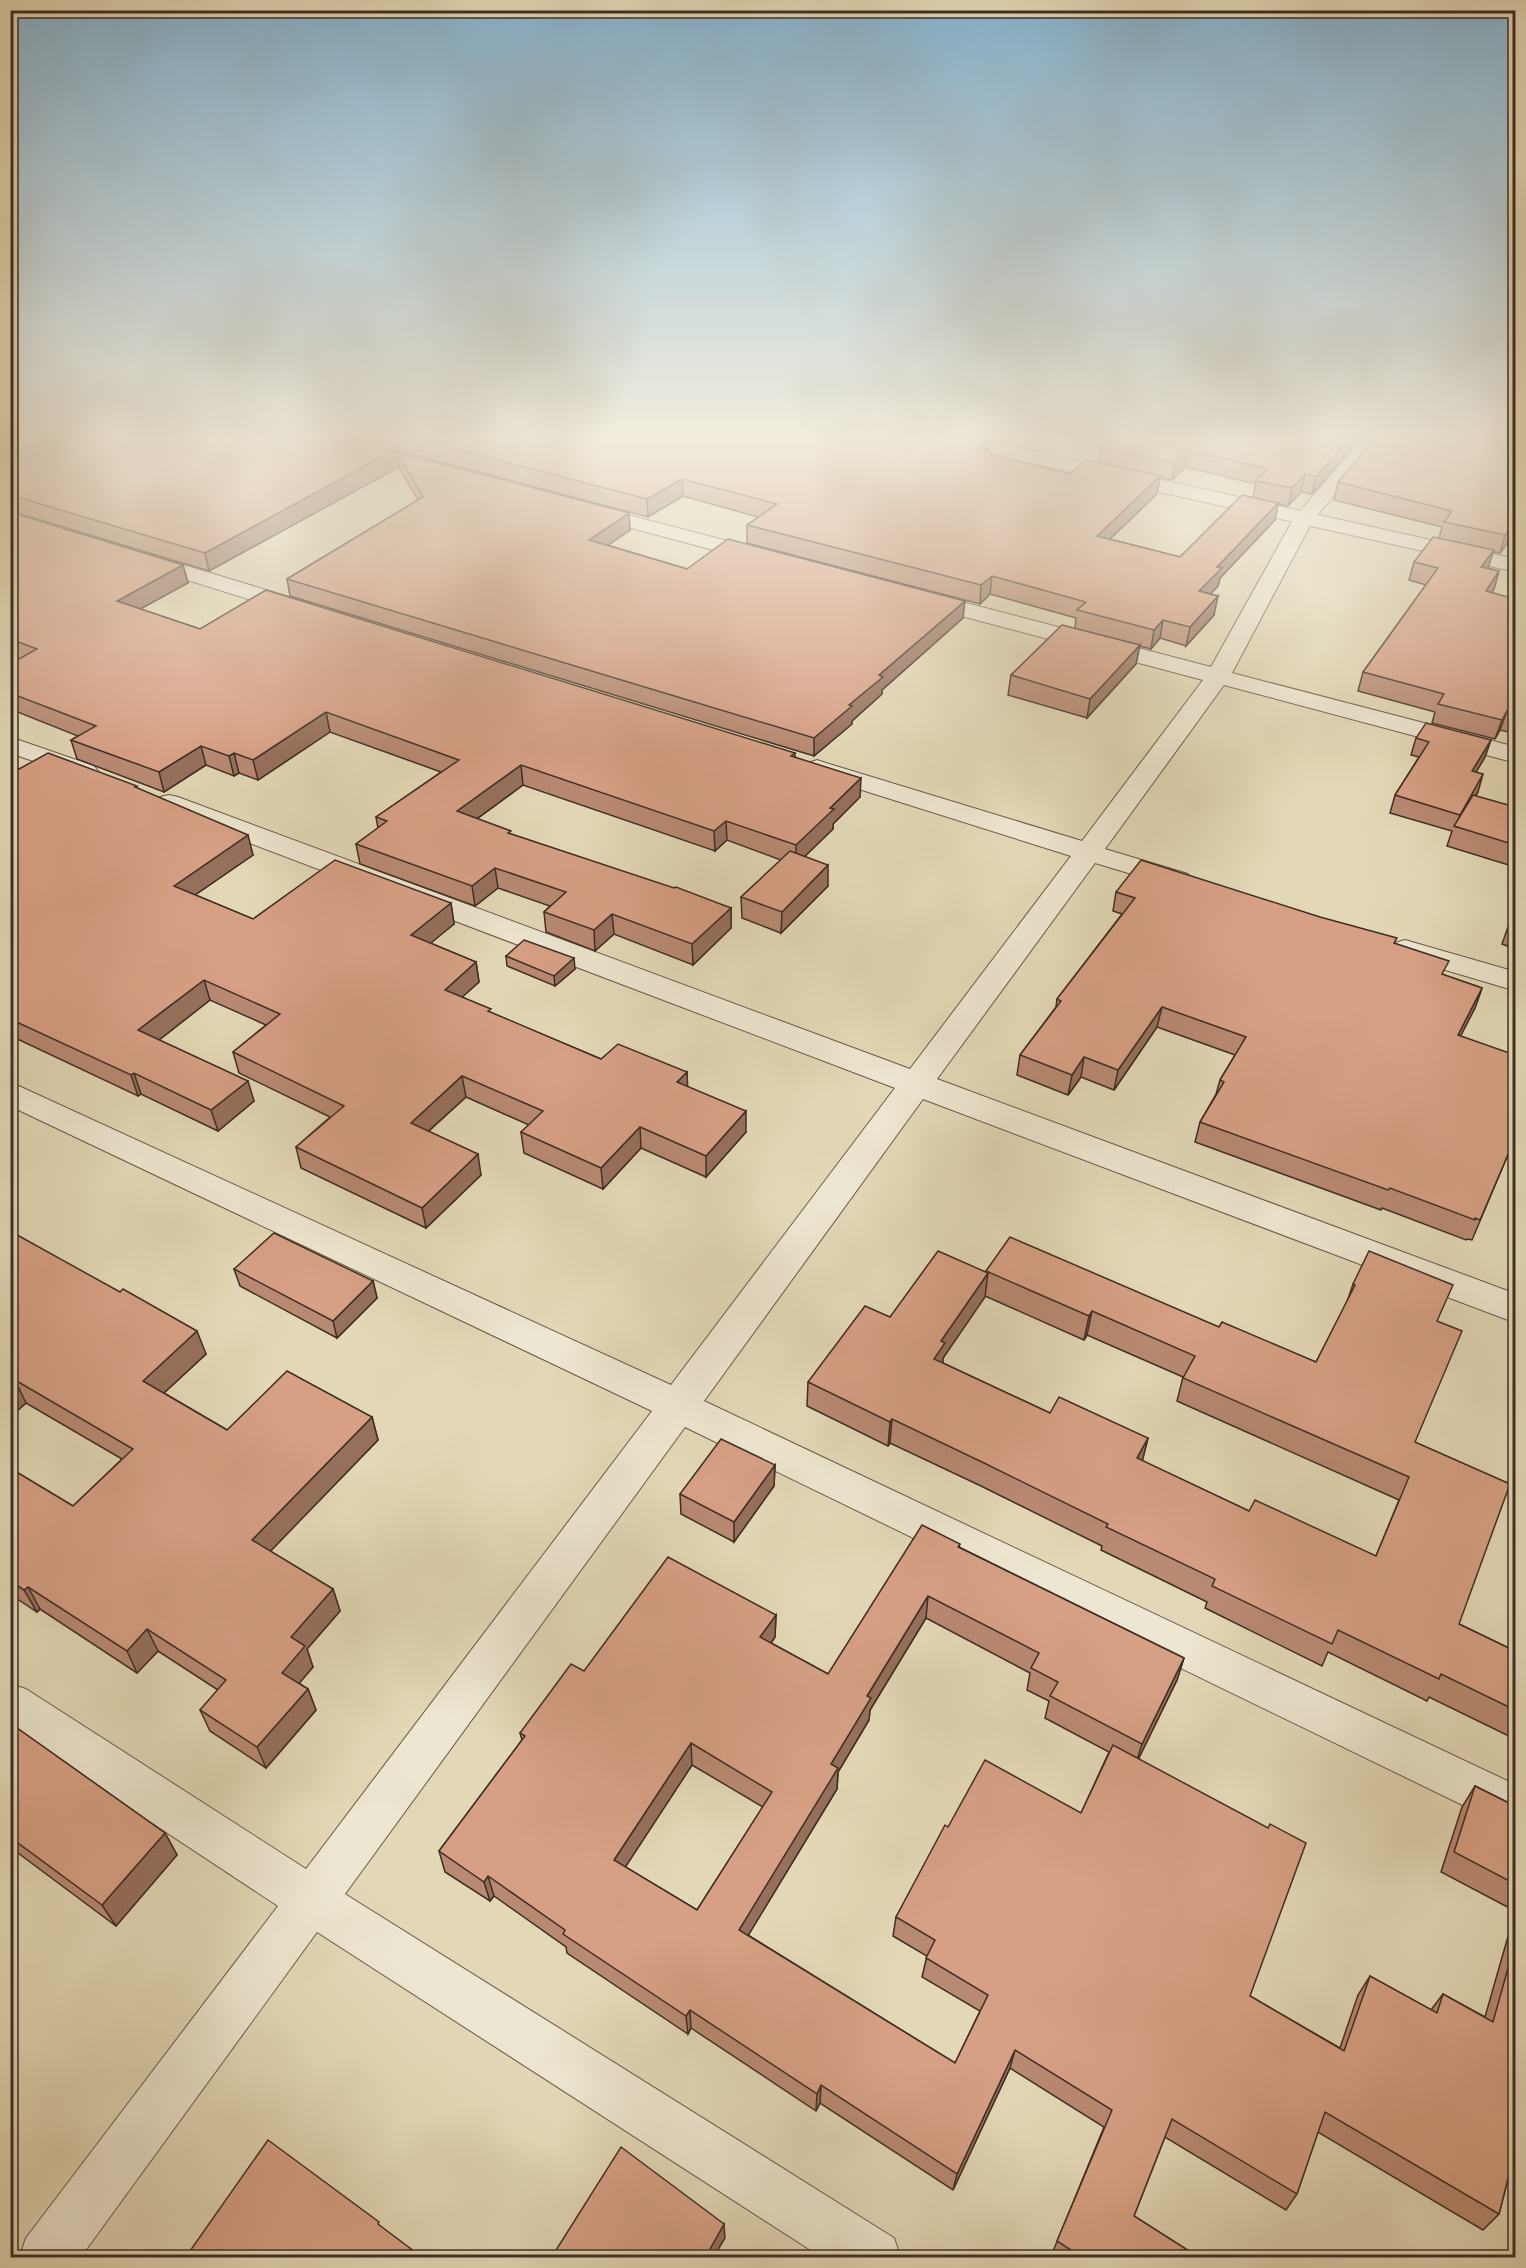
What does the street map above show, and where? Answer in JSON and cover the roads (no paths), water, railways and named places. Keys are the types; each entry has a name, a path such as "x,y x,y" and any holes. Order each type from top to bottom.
{"street":[{"path":"702,541 778,561"},
{"path":"46,2258 1218,677 1292,541"},
{"path":"1404,541 1515,566"},
{"path":"124,553 328,616"},
{"path":"894,592 1515,755"},
{"path":"10,744 111,782"},
{"path":"793,761 1200,886"},
{"path":"145,794 1515,1309"},
{"path":"1380,941 1515,982"},
{"path":"10,1093 678,1406 1515,1809"},
{"path":"10,1704 311,1900 874,2258"}]}
